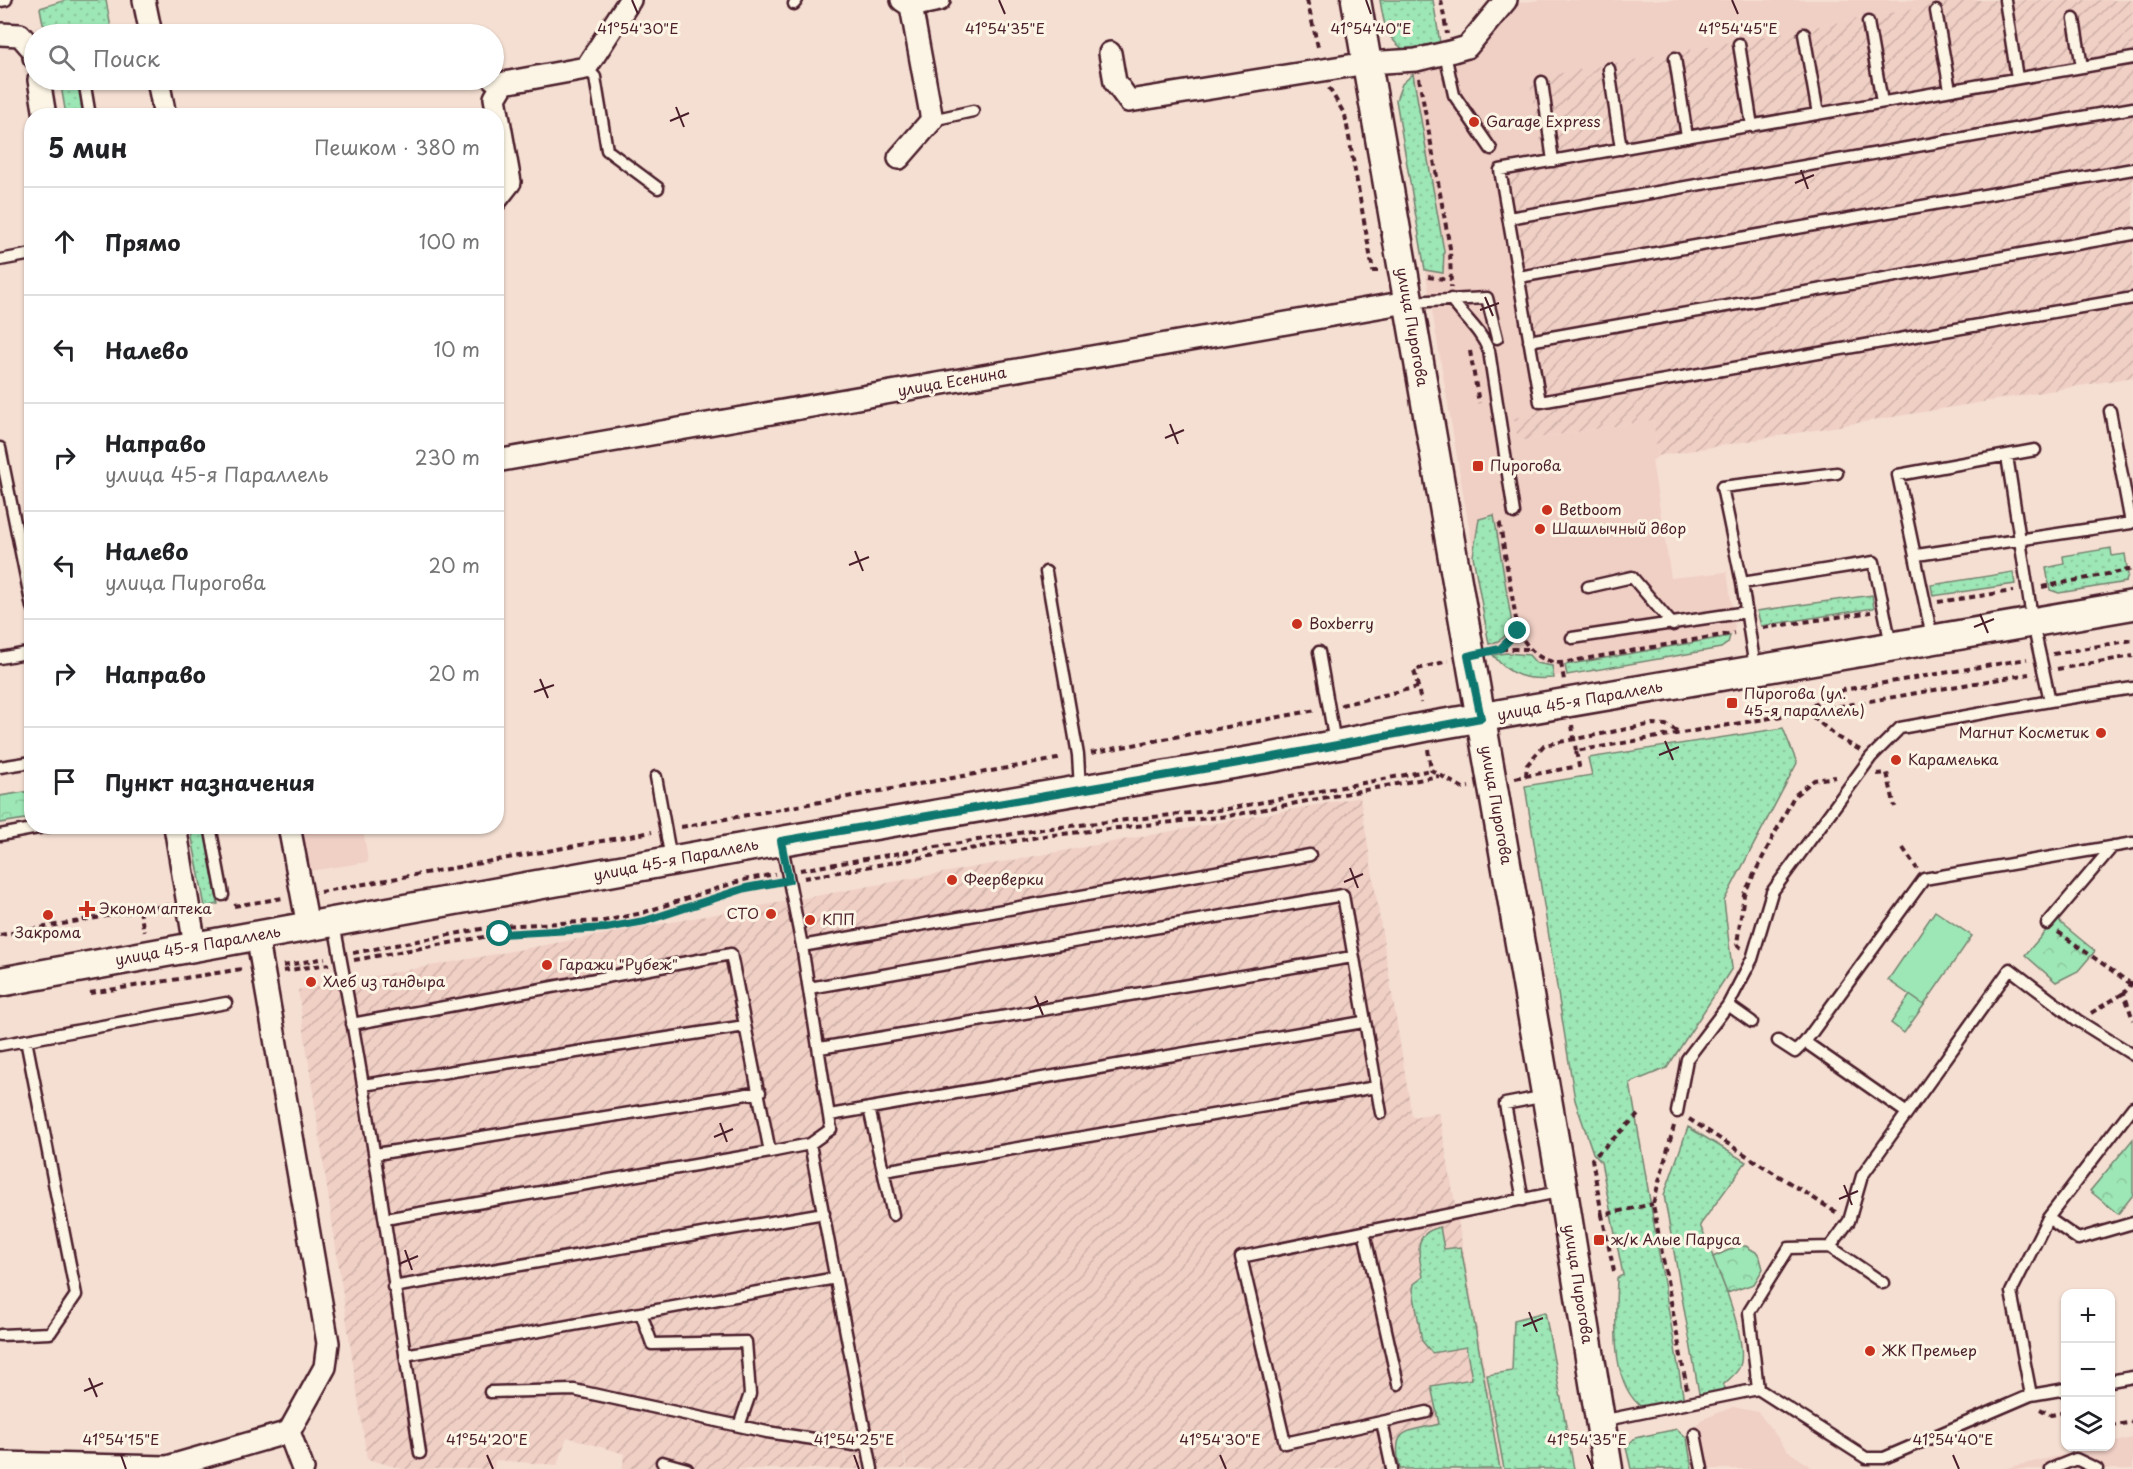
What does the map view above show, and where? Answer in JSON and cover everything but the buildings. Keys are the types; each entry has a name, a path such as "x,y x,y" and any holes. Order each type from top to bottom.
{"main road":[{"name":"улица Пирогова","path":"1356,0 1468,656 1481,718 1563,1191 1608,1469"},
{"name":"улица 45-я Параллель","path":"0,982 1335,743 2133,605"}],"street":[{"path":"144,0 149,24"},
{"path":"504,83 586,68 630,0"},
{"path":"899,158 932,120 907,3 939,0"},
{"path":"1110,53 1115,82 1129,100 1367,63 1416,60 1448,53 1467,47 1506,0"},
{"path":"0,34 20,35 24,40"},
{"path":"41,90 44,108"},
{"path":"160,90 163,108"},
{"path":"493,90 497,108"},
{"path":"504,148 510,182 504,190"},
{"name":"улица Есенина","path":"504,460 1407,302"},
{"path":"176,834 195,946"},
{"path":"292,834 321,924"},
{"path":"0,1463 167,1467 289,1432 325,1367 328,1343 257,935"},
{"path":"289,1432 303,1469"}],"lane":[{"path":"0,1 6,0"},
{"path":"2005,0 2017,78"},
{"path":"1936,11 1950,90"},
{"path":"2074,19 2082,67"},
{"path":"1868,22 1882,102"},
{"path":"1804,34 1818,114"},
{"path":"1739,44 1752,126"},
{"path":"1448,53 1454,95 1491,149"},
{"path":"1675,58 1687,137"},
{"path":"2133,58 1500,170 1540,402 2133,298"},
{"path":"586,68 595,77 607,150 658,188"},
{"path":"1609,69 1621,149"},
{"path":"1542,82 1553,161"},
{"path":"86,90 89,108"},
{"path":"1509,218 2133,108"},
{"path":"932,120 973,111"},
{"path":"1519,277 2133,169"},
{"path":"1529,341 2133,234"},
{"path":"0,260 24,256"},
{"path":"1407,302 1487,298 1497,338"},
{"path":"1451,299 1463,317 1482,334 1489,351 1514,513"},
{"path":"1917,555 2019,538 2132,529 2110,411"},
{"path":"0,448 24,567"},
{"path":"1933,640 1917,555 1898,475 2035,450"},
{"path":"2007,456 2033,624 2050,701"},
{"path":"1755,671 1742,583 1722,487 1837,473"},
{"path":"1742,583 1874,562 1891,647"},
{"path":"1046,572 1078,755 1080,789"},
{"path":"1588,587 1632,577 1673,624"},
{"path":"1572,638 1747,612"},
{"path":"1319,652 1335,743"},
{"path":"0,658 24,654"},
{"path":"1677,1112 1687,1059 1728,1005 1752,959 1772,892 1871,757 1900,728 2133,688"},
{"path":"0,767 24,763"},
{"path":"656,777 672,862"},
{"path":"0,835 24,831"},
{"path":"212,834 223,895"},
{"path":"384,1219 810,1144 831,1129 820,1048 781,841"},
{"path":"1778,1041 1795,1052 1805,1042 1924,879 2133,843"},
{"path":"2047,924 2113,846"},
{"path":"802,946 1310,855"},
{"path":"809,988 1343,895 1381,1113"},
{"path":"321,924 340,959 376,1154 393,1287 420,1453"},
{"path":"352,1024 731,954 770,1152"},
{"path":"820,1048 1352,957"},
{"path":"1830,1247 1849,1221 1862,1176 2010,969 2077,1020 2133,1055"},
{"path":"0,1045 226,1004"},
{"path":"1728,1005 1752,1022"},
{"path":"830,1115 1364,1022"},
{"path":"363,1085 745,1026"},
{"path":"0,1335 50,1333 76,1294 26,1040"},
{"path":"1805,1042 1907,1113"},
{"path":"884,1171 1376,1087"},
{"path":"376,1154 760,1092"},
{"path":"1523,1200 1505,1104 1546,1096"},
{"path":"2031,1395 2011,1292 2048,1218 2133,1107"},
{"path":"869,1108 893,1215"},
{"path":"810,1144 867,1433 865,1442 872,1469"},
{"path":"1427,1412 1285,1443 1241,1257 1563,1191"},
{"path":"393,1287 824,1213"},
{"path":"2048,1218 2078,1239 2133,1224"},
{"path":"1364,1232 1398,1384"},
{"path":"1758,1389 1749,1312 1789,1248 1830,1247 1882,1283"},
{"path":"405,1355 836,1278"},
{"path":"641,1312 652,1344 746,1342 750,1394 739,1426"},
{"path":"2115,1380 2133,1377"},
{"path":"1600,1422 1758,1389 1866,1458 1884,1458 2031,1395 2061,1390"},
{"path":"490,1392 574,1390 739,1426 854,1445 865,1442"},
{"path":"1382,1422 1392,1469"},
{"path":"1695,1434 1702,1469"},
{"path":"2051,1469 2076,1459 2097,1469"},
{"path":"662,1462 687,1469"}],"path":[{"path":"1441,0 1448,53"},
{"path":"1416,60 1450,248 1451,299"},
{"path":"1469,346 1481,414"},
{"path":"1499,516 1518,631 1529,650 1540,659 1561,663 1749,630"},
{"path":"1500,649 1518,631"},
{"path":"1871,757 1837,737 1807,712 1817,702 1843,690 2133,640"},
{"path":"1418,687 1414,670 1500,649 1529,650"},
{"path":"1526,776 1527,765 1544,745 1653,724 1666,725 1681,734"},
{"path":"82,994 340,959 500,934 606,928 645,921 788,876 1042,829 1227,809 1431,770"},
{"path":"1752,959 1737,944 1744,894 1794,796 1814,780 1887,773 1895,807"},
{"path":"340,959 497,926 604,921 642,914 743,880 788,876 1044,836 1228,816 1440,776"},
{"path":"1903,848 1924,879"},
{"path":"0,935 187,901"},
{"path":"2047,924 2132,983 2124,993 2096,1010"},
{"path":"2124,993 2133,1020"},
{"path":"1690,1405 1653,1204 1677,1112 1849,1221"},
{"path":"1614,1271 1592,1160 1638,1115"},
{"path":"1602,1215 1653,1204"},
{"path":"2115,1425 2133,1422"}],"shaded area":[{"path":"1540,0 1960,0 1530,79 1543,155 1497,166 1537,413 1519,441 1653,420 1658,456 1652,461 1671,578 1727,572 1735,627 1728,643 1721,648 1531,680 1503,667 1493,655 1489,644 1396,100 1402,84 1413,73 1452,58 1508,5"},
{"path":"1960,0 2133,0 2133,377 1658,456 1653,420 1518,441 1514,418 1537,413 1497,166 1543,155 1529,79"},
{"path":"1360,797 1412,1117 1439,1113 1502,1469 907,1469 900,1431 906,1469 622,1469 625,1454 567,1437 557,1465 495,1460 494,1469 403,1469 367,1459 298,990"},
{"path":"303,834 364,834 368,862 309,871"},
{"path":"1733,1407 1758,1412 1788,1451 1814,1469 1692,1469 1687,1438 1701,1420"},
{"path":"2133,1438 2133,1469 2003,1469 2080,1451 2115,1451 2115,1442"}],"green space":[{"path":"66,0 106,0 110,24 43,24 40,8"},
{"path":"1380,0 1433,0 1440,43 1408,53 1394,41 1387,31"},
{"path":"1413,74 1444,251 1443,273 1425,270 1396,100 1402,84"},
{"path":"62,90 80,90 83,108 65,108"},
{"path":"1494,515 1512,624 1504,637 1489,644 1473,556 1479,519"},
{"path":"2111,548 2112,556 2125,554 2128,574 2126,582 2059,593 2050,590 2046,568 2064,564 2063,556"},
{"path":"2013,572 2015,584 1933,596 1931,585"},
{"path":"1872,595 1874,608 1761,626 1757,611"},
{"path":"1730,636 1728,643 1721,648 1567,675 1565,665"},
{"path":"1506,653 1529,655 1536,663 1552,666 1554,678 1520,676 1506,668 1493,655"},
{"path":"1783,728 1797,763 1724,901 1732,968 1667,1068 1630,1083 1684,1401 1643,1408 1632,1397 1624,1383 1619,1366 1616,1348 1617,1278 1623,1275 1601,1162 1593,1153 1575,1100 1525,786 1592,775 1588,758"},
{"path":"24,792 24,819 0,823 0,796"},
{"path":"191,834 205,834 218,904 205,907"},
{"path":"1935,911 1972,936 1924,1005 1888,980"},
{"path":"2056,919 2095,951 2078,971 2056,982 2025,955"},
{"path":"1910,995 1924,1005 1904,1033 1891,1023"},
{"path":"1688,1127 1746,1162 1700,1225 1728,1297 1740,1339 1742,1356 1738,1370 1723,1385 1726,1389 1700,1399 1664,1195"},
{"path":"2133,1139 2133,1195 2118,1214 2090,1191"},
{"path":"1440,1227 1444,1249 1461,1247 1500,1469 1400,1469 1398,1446 1403,1434 1439,1424 1431,1386 1472,1379 1466,1347 1432,1353 1422,1341 1413,1290 1414,1284 1423,1277 1419,1246 1425,1235"},
{"path":"1738,1246 1746,1246 1759,1254 1763,1269 1754,1284 1727,1293 1713,1257"},
{"path":"1545,1312 1574,1469 1504,1469 1487,1375 1512,1371 1514,1320"},
{"path":"1677,1429 1687,1438 1692,1469 1631,1469 1626,1447 1635,1438"}],"place":[{"name":"Garage Express","path":"1474,122"},
{"name":"Пирогова","path":"1478,466"},
{"name":"Betboom","path":"1547,510"},
{"name":"Шашлычный двор","path":"1540,529"},
{"name":"Boxberry","path":"1297,624"},
{"name":"Пирогова (ул. 45-я параллель)","path":"1732,703"},
{"name":"Магнит Косметик","path":"2101,733"},
{"name":"Карамелька","path":"1896,760"},
{"name":"Феерверки","path":"952,880"},
{"name":"Эконом аптека","path":"87,909"},
{"name":"СТО","path":"771,914"},
{"name":"Закрома","path":"48,915"},
{"name":"КПП","path":"810,920"},
{"name":"Гаражи \"Рубеж\"","path":"547,965"},
{"name":"Хлеб из тандыра","path":"311,982"},
{"name":"ж/к Алые Паруса","path":"1599,1240"},
{"name":"ЖК Премьер","path":"1870,1351"}],"route":[{"path":"500,934 606,928 645,921 746,888 789,880 781,841 1268,758 1335,743 1481,718 1468,656 1500,649 1518,631"}]}
